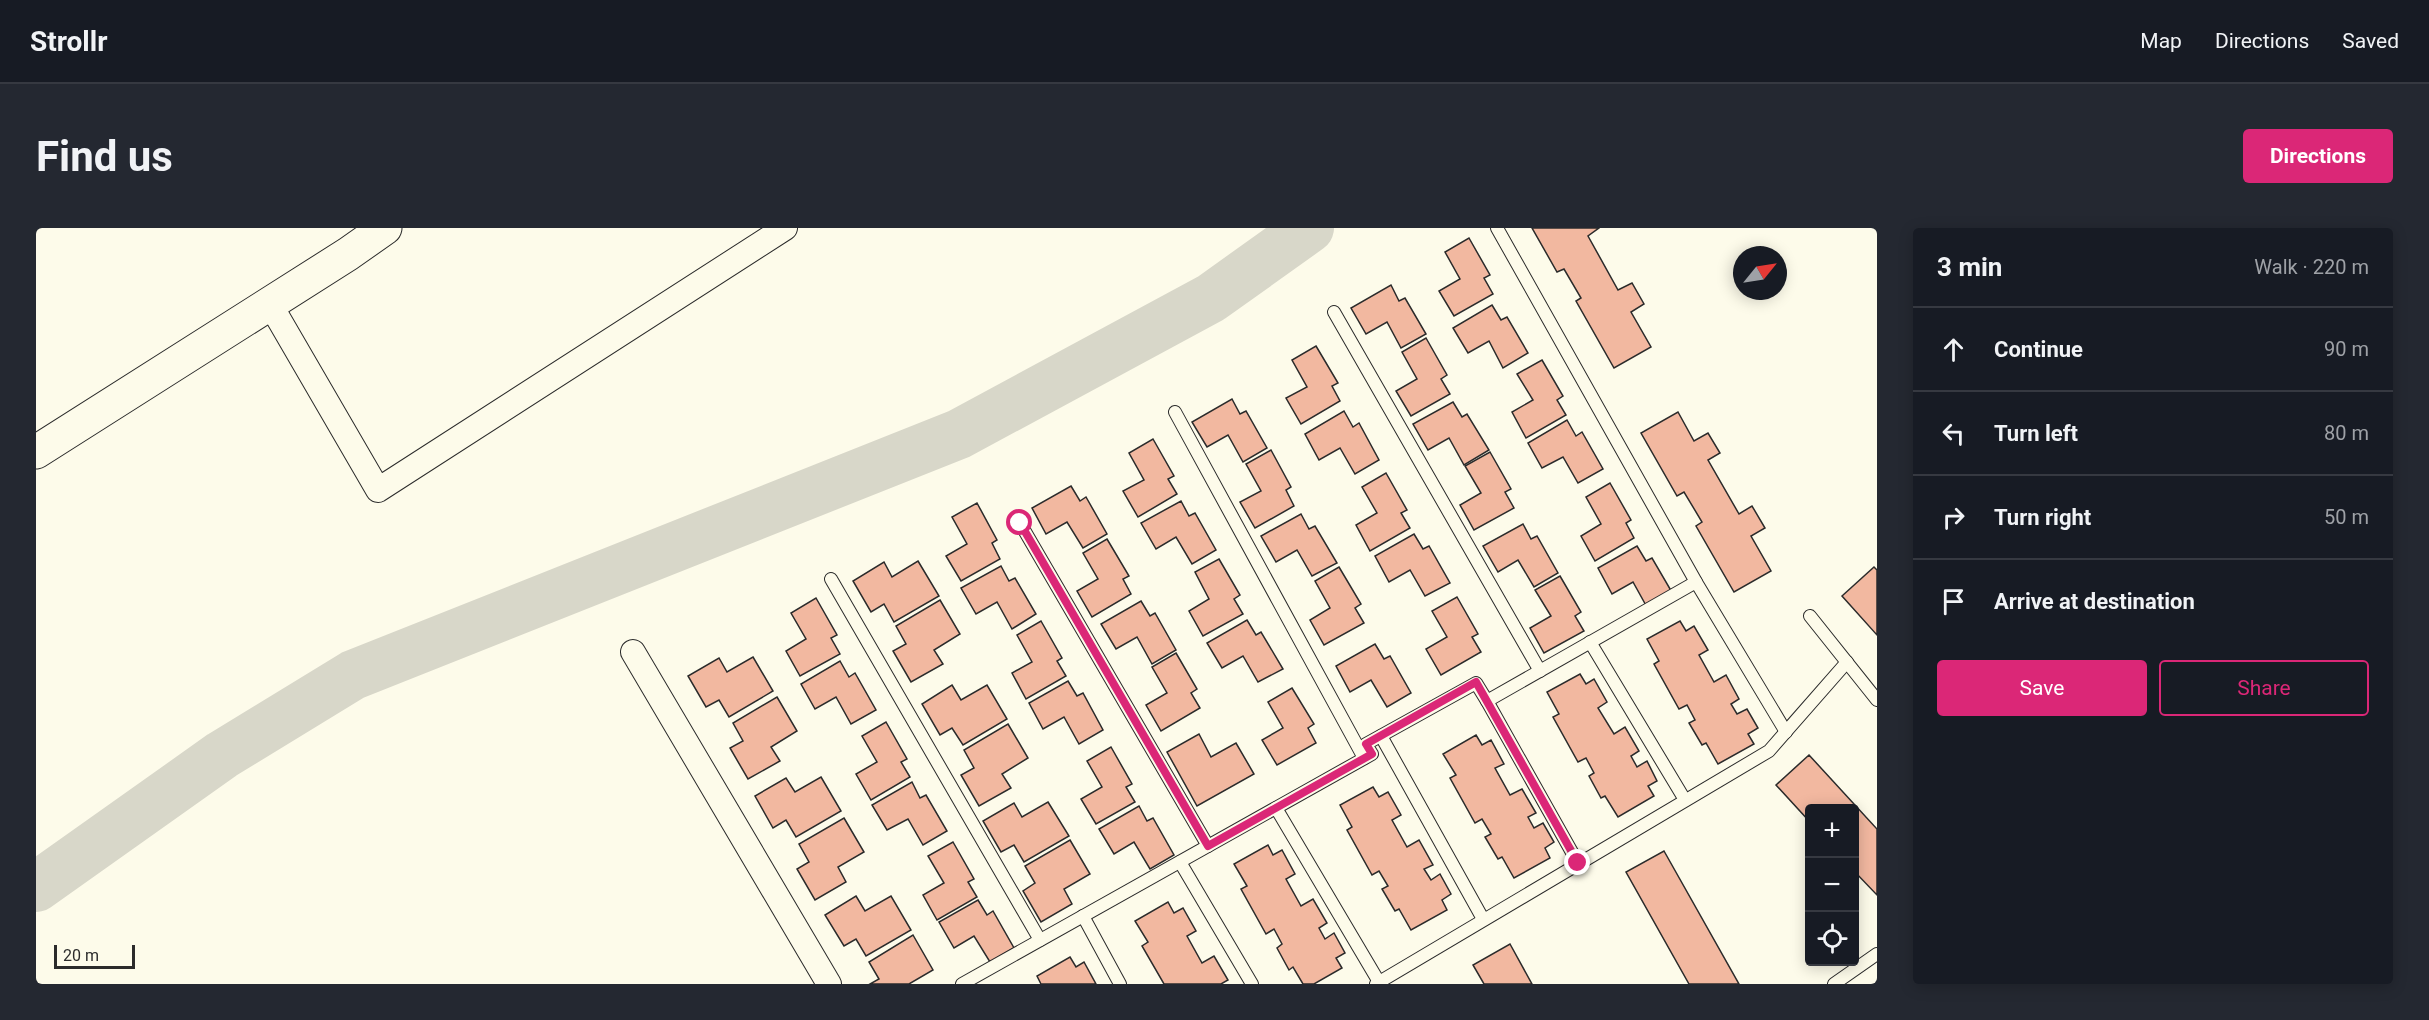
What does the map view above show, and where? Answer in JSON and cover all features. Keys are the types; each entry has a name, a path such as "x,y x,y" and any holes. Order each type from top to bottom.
{"main road":[{"path":"36,452 270,304 385,228"}],"street":[{"path":"270,304 378,490 784,228"},
{"path":"633,652 829,984"}],"lane":[{"path":"1497,228 1696,582 1786,732"},
{"path":"1334,312 1540,671"},
{"path":"1175,412 1364,758"},
{"path":"1020,523 1208,846"},
{"path":"831,579 1040,940"},
{"path":"1487,700 1696,582"},
{"path":"1810,616 1877,700"},
{"path":"1590,642 1685,800"},
{"path":"1276,808 1377,983 1769,751 1847,662"},
{"path":"962,984 980,980 1040,940 1372,754 1366,744 1476,682 1578,863"},
{"path":"1382,736 1483,919"},
{"path":"1180,862 1251,984"},
{"path":"1083,916 1120,984"},
{"path":"1833,984 1877,954"}],"building":[{"path":"1532,228 1599,228 1588,236 1618,290 1632,283 1644,304 1631,312 1651,347 1614,368 1576,301 1581,298 1564,269 1557,272"},
{"path":"1469,238 1490,275 1484,278 1493,294 1454,316 1439,291 1460,279 1445,252"},
{"path":"1391,285 1399,301 1405,298 1426,334 1401,348 1387,322 1366,334 1351,308"},
{"path":"1492,305 1501,320 1507,317 1528,353 1503,368 1489,341 1468,353 1453,328"},
{"path":"1426,338 1447,375 1441,379 1450,394 1411,416 1396,391 1417,379 1402,352"},
{"path":"1316,346 1338,383 1332,386 1340,401 1301,424 1286,398 1307,387 1292,360"},
{"path":"1542,360 1563,396 1557,400 1566,415 1526,438 1512,412 1533,400 1517,374"},
{"path":"1232,399 1240,414 1246,411 1267,448 1243,462 1228,435 1207,447 1192,422"},
{"path":"1453,402 1462,417 1467,414 1489,450 1464,465 1449,438 1428,450 1413,424"},
{"path":"1344,411 1353,427 1359,423 1379,460 1355,474 1340,448 1319,460 1305,434"},
{"path":"1678,412 1694,441 1708,433 1720,453 1708,460 1739,514 1752,506 1765,528 1751,536 1771,571 1734,592 1696,526 1702,522 1684,492 1677,496 1641,433"},
{"path":"1567,420 1576,436 1582,432 1603,469 1578,483 1563,457 1542,468 1528,443"},
{"path":"1153,439 1174,476 1168,479 1177,494 1138,517 1123,491 1144,480 1129,453"},
{"path":"1271,450 1291,487 1286,490 1294,506 1255,528 1240,502 1261,491 1246,464"},
{"path":"1490,452 1511,489 1505,492 1514,508 1474,530 1460,505 1481,493 1465,466"},
{"path":"1386,473 1407,510 1401,513 1410,528 1370,551 1356,525 1377,513 1362,487"},
{"path":"1610,483 1631,520 1626,523 1634,538 1595,561 1581,536 1601,524 1586,497"},
{"path":"1071,486 1080,501 1086,497 1107,534 1083,548 1067,522 1046,534 1032,508"},
{"path":"1181,501 1189,516 1195,513 1216,550 1192,564 1176,537 1156,549 1141,523"},
{"path":"977,503 997,540 992,543 1000,559 961,581 946,556 967,544 952,517"},
{"path":"1301,514 1309,529 1315,526 1337,563 1312,576 1297,550 1276,562 1261,536"},
{"path":"1523,524 1531,539 1537,536 1558,573 1534,587 1518,560 1498,572 1483,546"},
{"path":"1414,534 1423,549 1429,546 1450,583 1425,596 1410,570 1389,582 1375,556"},
{"path":"1107,539 1129,576 1123,579 1131,594 1092,617 1077,591 1098,579 1083,553"},
{"path":"1637,546 1646,561 1652,558 1673,594 1648,609 1633,582 1612,594 1598,568"},
{"path":"1219,559 1240,595 1234,599 1243,614 1203,636 1189,611 1209,599 1195,572"},
{"path":"918,561 939,596 894,622 884,604 871,612 853,581 884,562 892,577"},
{"path":"1001,566 1009,581 1015,578 1036,614 1012,629 997,602 976,614 961,588"},
{"path":"1339,567 1361,604 1355,608 1364,623 1324,645 1310,620 1330,608 1315,581"},
{"path":"1874,567 1877,570 1877,635 1842,596"},
{"path":"1560,576 1581,612 1575,616 1584,631 1544,653 1530,628 1551,616 1535,590"},
{"path":"1457,597 1478,634 1472,637 1481,652 1441,675 1426,649 1447,637 1432,611"},
{"path":"816,598 837,635 831,638 840,654 800,676 786,651 806,639 791,613"},
{"path":"940,600 960,634 934,650 943,664 911,682 893,651 906,644 896,626"},
{"path":"1141,601 1150,616 1155,613 1176,650 1152,664 1137,637 1116,649 1101,624"},
{"path":"1247,620 1256,635 1261,632 1283,669 1258,682 1243,656 1222,668 1207,643"},
{"path":"1041,621 1062,658 1057,661 1066,676 1026,699 1012,673 1032,662 1017,635"},
{"path":"1680,621 1686,631 1694,626 1708,650 1699,655 1714,682 1726,675 1739,699 1731,704 1737,714 1747,709 1758,728 1748,734 1754,744 1718,764 1706,743 1702,745 1689,723 1695,720 1687,705 1679,709 1654,664 1659,661 1647,639"},
{"path":"1375,644 1384,659 1390,656 1411,693 1387,707 1371,680 1350,692 1336,666"},
{"path":"1176,653 1197,689 1191,693 1200,708 1161,731 1146,705 1167,693 1152,667"},
{"path":"753,657 773,691 729,717 719,700 706,707 688,676 719,658 727,672"},
{"path":"840,661 849,677 855,673 876,710 851,724 836,697 815,709 801,684"},
{"path":"1580,674 1586,684 1594,679 1607,702 1598,708 1614,734 1625,727 1639,751 1631,756 1637,767 1647,761 1657,781 1648,786 1654,796 1618,817 1605,796 1601,798 1589,776 1594,773 1586,758 1578,762 1553,717 1559,714 1547,692"},
{"path":"1068,681 1077,696 1083,693 1103,730 1079,744 1064,717 1043,729 1029,703"},
{"path":"952,685 961,700 987,685 1007,719 963,745 952,728 940,735 922,704"},
{"path":"1292,688 1314,724 1308,728 1316,743 1277,765 1262,740 1283,728 1268,702"},
{"path":"777,697 797,731 771,747 780,761 748,779 730,748 743,741 733,723"},
{"path":"886,722 907,759 901,762 910,777 871,800 856,774 877,762 862,736"},
{"path":"1008,724 1028,758 1002,774 1011,788 979,806 961,775 974,768 964,750"},
{"path":"1199,734 1211,757 1236,743 1254,774 1197,806 1167,752"},
{"path":"1476,735 1482,745 1491,740 1504,764 1495,768 1510,795 1522,789 1536,813 1528,817 1534,828 1543,823 1554,842 1545,848 1550,858 1514,878 1502,857 1498,859 1485,837 1491,834 1482,819 1475,823 1450,778 1456,775 1443,754"},
{"path":"1111,747 1132,784 1126,787 1135,802 1096,824 1081,799 1102,787 1087,761"},
{"path":"1809,755 1854,804 1805,804 1805,817 1776,785"},
{"path":"821,777 841,811 796,837 786,820 773,828 755,796 786,778 795,792"},
{"path":"912,782 920,798 926,795 947,831 923,845 908,819 887,830 872,805"},
{"path":"1373,787 1379,797 1388,792 1401,815 1392,820 1407,847 1419,840 1433,865 1424,869 1431,880 1440,874 1451,894 1442,900 1447,910 1411,930 1399,909 1395,911 1382,889 1388,886 1379,871 1372,875 1347,830 1352,827 1340,805"},
{"path":"1048,802 1069,836 1024,862 1014,845 1001,852 983,821 1014,803 1022,817"},
{"path":"1139,806 1147,821 1153,818 1174,855 1150,869 1134,842 1114,854 1099,829"},
{"path":"1859,809 1877,829 1877,895 1859,876"},
{"path":"844,818 864,852 838,867 846,882 815,900 797,869 809,862 799,844"},
{"path":"1070,840 1090,874 1064,889 1072,904 1041,922 1023,891 1035,883 1025,866"},
{"path":"953,842 974,879 968,882 977,897 937,920 923,895 944,883 928,856"},
{"path":"1268,845 1273,855 1282,850 1295,874 1286,879 1301,906 1313,899 1327,923 1319,928 1325,939 1334,933 1345,953 1336,958 1342,968 1314,984 1303,984 1293,967 1289,970 1277,948 1282,944 1274,929 1266,934 1241,889 1247,886 1234,864"},
{"path":"1664,851 1739,984 1689,984 1626,872"},
{"path":"856,896 865,911 891,896 911,930 866,956 856,939 844,946 825,915"},
{"path":"978,900 987,915 993,911 1014,948 990,962 974,936 954,948 939,922"},
{"path":"1168,902 1174,913 1183,908 1196,931 1187,936 1202,963 1214,956 1228,980 1221,984 1164,984 1142,946 1148,942 1135,921"},
{"path":"913,935 933,970 909,984 870,984 879,979 869,962"},
{"path":"1510,944 1532,984 1484,984 1473,965"},
{"path":"1070,957 1076,967 1084,962 1096,984 1041,984 1037,976"}],"waterway":[{"path":"36,887 222,755 353,675 959,434 1211,298 1309,228"}],"route":[{"path":"1020,523 1208,846 1372,754 1366,744 1476,682 1578,863"}]}
